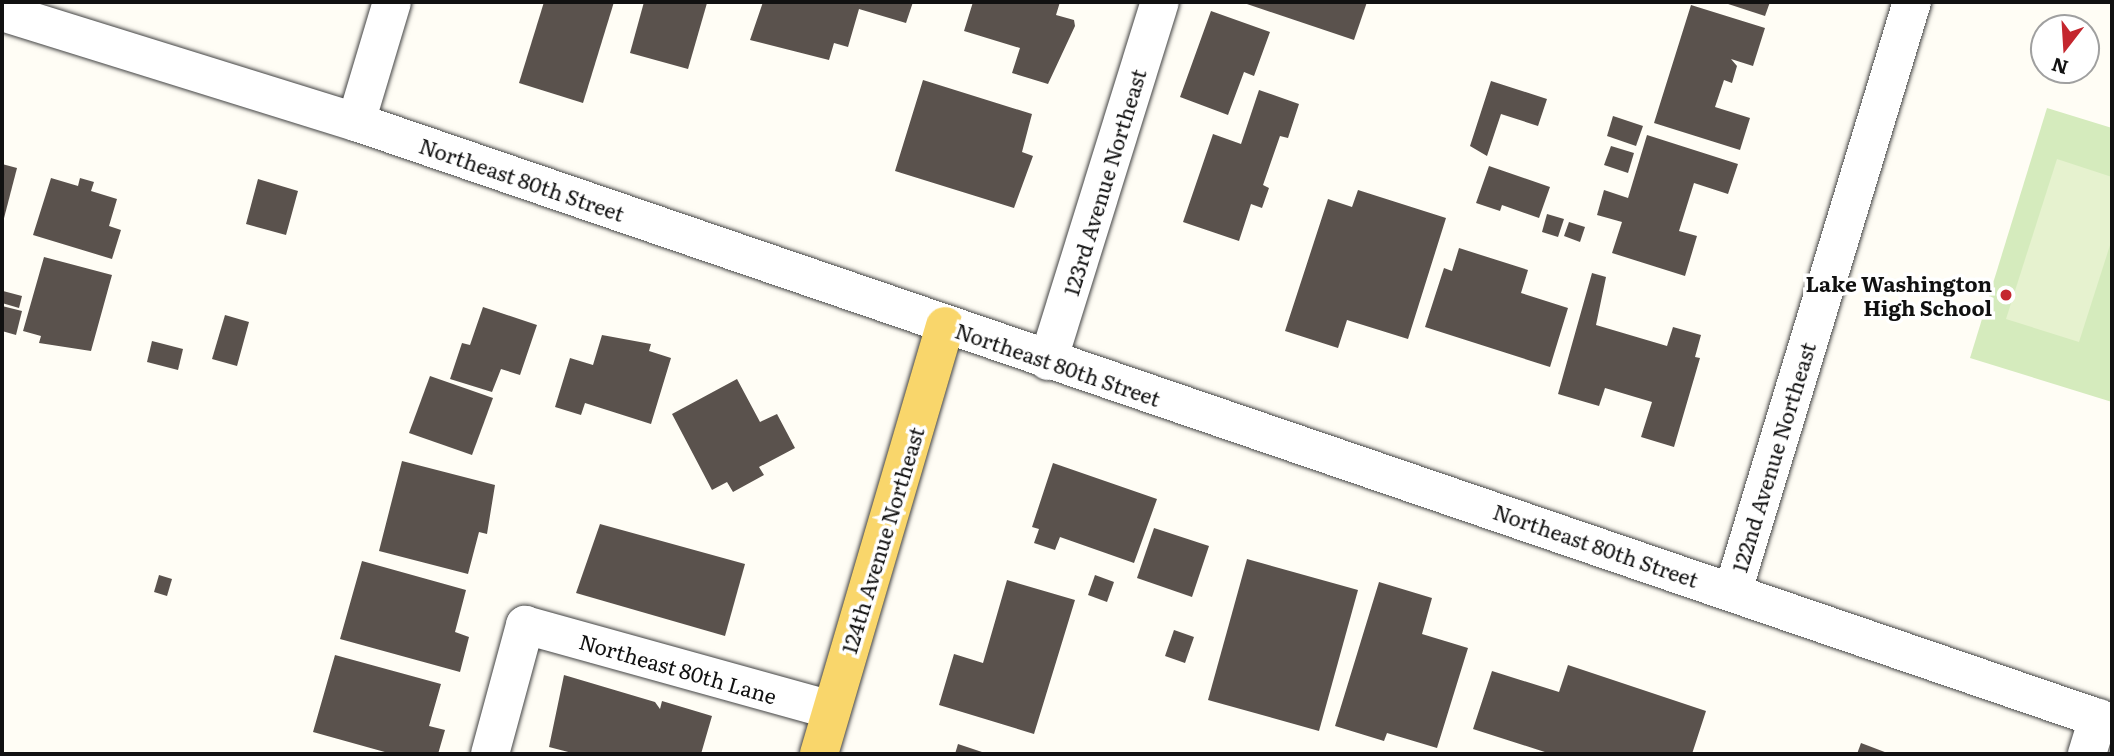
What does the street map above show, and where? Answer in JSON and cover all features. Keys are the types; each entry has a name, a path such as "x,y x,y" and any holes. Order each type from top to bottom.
{"main road":[{"name":"124th Avenue Northeast","path":"819,754 945,326"}],"street":[{"path":"356,122 392,2"},
{"name":"123rd Avenue Northeast","path":"1048,361 1160,2"},
{"name":"122nd Avenue Northeast","path":"1733,591 1912,2"},
{"name":"Northeast 80th Street","path":"2,12 356,122 945,326 1733,591 2105,720"},
{"name":"Northeast 80th Lane","path":"490,754 525,625 831,710"},
{"path":"2087,754 2105,720"}],"green space":[{"path":"2047,108 2112,128 2112,402 1970,358"},
{"path":"2057,159 2112,177 2112,239 2079,342 2006,319"}],"building":[{"path":"544,2 614,2 583,103 519,83"},
{"path":"644,2 707,3 688,69 630,53"},
{"path":"763,2 913,2 906,23 859,9 848,47 834,43 829,60 750,40"},
{"path":"973,2 1060,2 1056,15 1074,20 1075,26 1048,84 1012,73 1020,48 964,31"},
{"path":"1241,2 1367,2 1354,40"},
{"path":"1722,2 1770,2 1765,16"},
{"path":"1691,5 1765,28 1753,66 1731,59 1737,66 1732,83 1724,80 1715,107 1750,118 1740,150 1654,123"},
{"path":"1211,11 1270,32 1254,76 1244,72 1228,115 1180,97"},
{"path":"923,80 1032,114 1022,152 1033,156 1014,208 895,171"},
{"path":"1491,81 1547,99 1538,126 1501,114 1487,156 1470,146"},
{"path":"1259,90 1299,104 1288,138 1280,136 1263,185 1269,188 1262,208 1251,204 1239,241 1183,222 1213,134 1241,144"},
{"path":"1613,116 1643,126 1636,146 1607,136"},
{"path":"1647,135 1738,164 1728,194 1694,183 1679,231 1697,236 1685,276 1612,253 1622,222 1597,215 1604,190 1628,198"},
{"path":"1611,146 1634,153 1628,173 1604,165"},
{"path":"2,164 17,168 3,222 2,222"},
{"path":"1489,166 1550,187 1539,218 1502,205 1500,211 1476,203"},
{"path":"51,178 78,186 80,178 94,182 91,191 117,199 109,226 121,230 112,259 33,235"},
{"path":"258,179 298,191 286,235 246,224"},
{"path":"1358,190 1446,218 1408,339 1347,320 1338,348 1285,331 1328,199 1352,207"},
{"path":"1547,214 1564,219 1558,237 1542,232"},
{"path":"1569,222 1585,227 1580,242 1564,236"},
{"path":"1459,248 1528,270 1521,293 1568,308 1550,367 1425,327 1444,268 1452,271"},
{"path":"44,257 112,275 91,351 39,343 41,336 23,331"},
{"path":"1592,273 1606,277 1596,325 1667,346 1673,327 1701,335 1695,357 1700,358 1674,447 1641,437 1652,402 1605,388 1599,406 1558,394"},
{"path":"3,291 22,296 19,308 2,303"},
{"path":"2,306 22,311 16,335 2,331"},
{"path":"483,307 537,325 520,375 501,369 492,392 450,379 462,343 470,345"},
{"path":"225,315 249,322 237,366 212,359"},
{"path":"602,335 651,344 649,351 671,358 651,424 585,403 581,415 555,407 570,358 593,365"},
{"path":"152,341 183,349 178,370 147,362"},
{"path":"430,376 493,398 472,455 409,433"},
{"path":"737,379 760,422 777,414 795,448 759,467 764,475 733,492 727,482 712,490 672,414"},
{"path":"402,461 495,485 487,534 479,532 468,574 379,551"},
{"path":"1053,463 1157,499 1134,563 1060,537 1055,550 1034,543 1039,529 1032,527"},
{"path":"600,524 745,564 725,636 576,593"},
{"path":"1154,528 1209,546 1192,597 1137,578"},
{"path":"1247,559 1358,590 1319,731 1208,700"},
{"path":"362,561 466,590 455,632 469,637 460,672 340,639"},
{"path":"159,575 172,579 167,596 154,592"},
{"path":"1095,575 1114,582 1107,602 1088,595"},
{"path":"1007,580 1075,600 1034,734 939,705 954,654 983,663"},
{"path":"1379,582 1432,598 1422,634 1468,648 1437,748 1387,733 1384,741 1335,726"},
{"path":"1174,630 1194,637 1185,663 1165,656"},
{"path":"335,655 441,684 429,726 445,730 438,754 392,754 313,732"},
{"path":"1568,665 1706,711 1692,754 1551,754 1473,729 1492,671 1559,692"},
{"path":"564,675 655,702 660,709 662,701 712,716 701,754 576,754 549,747"},
{"path":"1861,743 1890,754 1857,754"},
{"path":"958,744 988,754 955,754"}],"place":[{"name":"Lake Washington High School","path":"2006,295"}]}
